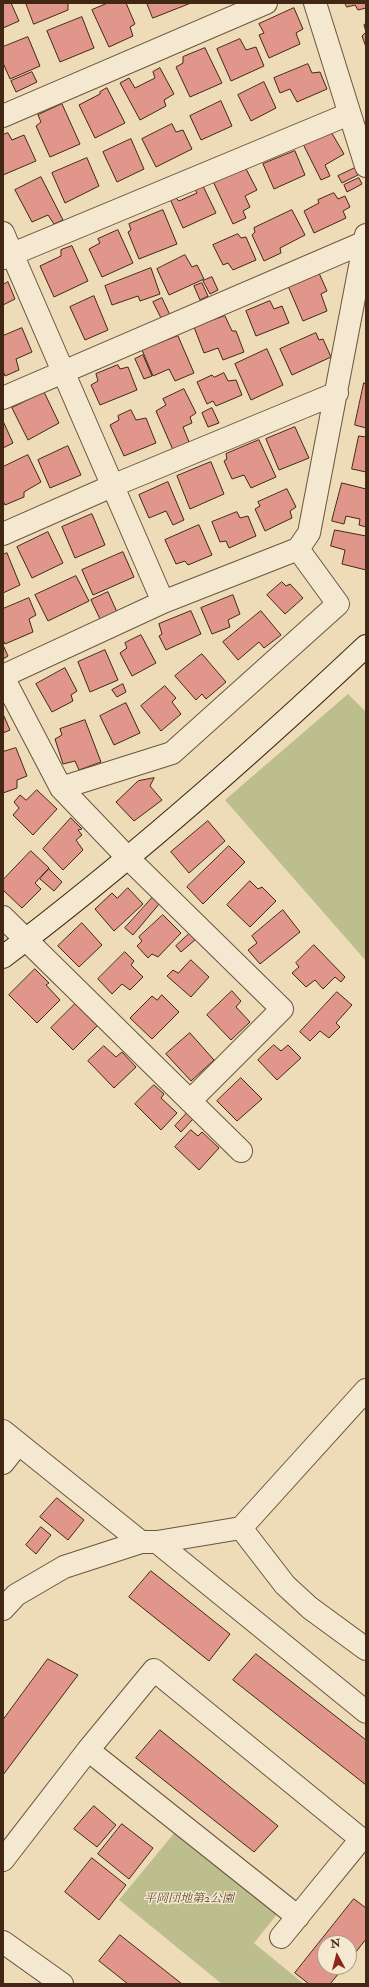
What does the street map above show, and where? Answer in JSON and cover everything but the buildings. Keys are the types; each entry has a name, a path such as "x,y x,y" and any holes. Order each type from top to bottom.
{"street":[{"path":"3,116 266,3"},
{"path":"315,3 366,166"},
{"path":"8,256 349,114"},
{"path":"3,233 8,256 63,372 163,602"},
{"path":"3,398 366,238"},
{"path":"190,1101 282,1009 128,858 61,788 3,676 163,602 298,549 310,533 366,238"},
{"path":"3,534 112,486 337,393"},
{"path":"61,788 172,753 338,604 298,549"},
{"path":"3,957 128,858 275,731 366,646"},
{"path":"3,917 241,1151"},
{"path":"3,1608 16,1595 64,1567 149,1542 241,1528 366,1390"},
{"path":"3,1463 11,1437 149,1542 366,1712"},
{"path":"241,1528 285,1585 310,1608 366,1649"},
{"path":"3,1860 88,1750 154,1670 364,1839 282,1937"},
{"path":"88,1750 298,1917"},
{"path":"3,1942 62,1984"}],"green space":[{"path":"348,694 366,712 366,961 225,800"},
{"name":"平岡団地第2公園","path":"176,1831 278,1913 254,1943 304,1984 222,1984 119,1900"}]}
